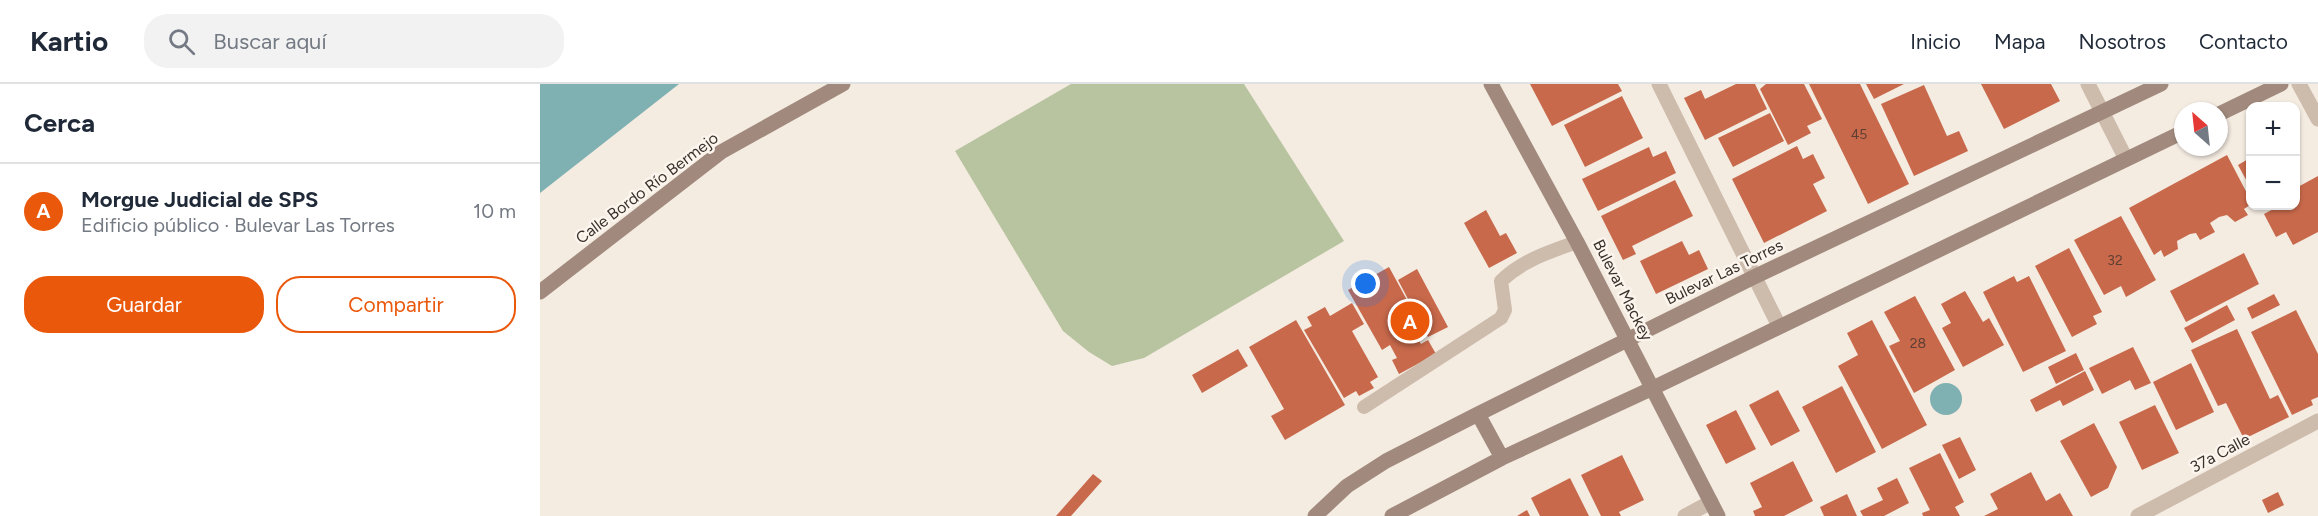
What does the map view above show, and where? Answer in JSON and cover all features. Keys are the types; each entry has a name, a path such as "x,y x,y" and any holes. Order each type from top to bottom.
{"street":[{"name":"Calle Bordo Río Bermejo","path":"540,292 721,152 843,84"},
{"name":"Bulevar Mackey","path":"1491,84 1577,242 1715,509"},
{"path":"1659,84 1779,326"},
{"path":"2088,84 2126,159"},
{"name":"Bulevar Las Torres","path":"1315,516 1347,486 1386,461 1478,414 1627,338 2161,84"},
{"path":"2228,110 2281,84"},
{"path":"2299,84 2318,119"},
{"path":"1392,516 1502,458 1653,388 2174,136"},
{"path":"1478,414 1502,458"},
{"name":"37a Calle","path":"2138,516 2318,421"},
{"path":"1685,516 1715,509"}],"lane":[{"path":"1364,407 1501,318 1505,310 1501,281 1510,273 1534,257 1577,242"}],"green space":[{"path":"1071,84 1244,84 1344,241 1144,358 1112,366 1089,352 1063,331 955,151"}],"water":[{"path":"540,84 679,84 540,193"},
{"path":"1946,383 1957,388 1962,399 1957,410 1946,415 1935,410 1930,399 1935,388"}],"building":[{"path":"1530,84 1618,84 1622,91 1552,126"},
{"path":"1736,84 1755,84 1767,109 1705,140 1684,98 1701,90 1705,99"},
{"path":"1766,84 1804,84 1822,119 1807,126 1811,133 1788,145 1760,89"},
{"path":"1809,84 1860,84 1909,184 1868,204"},
{"path":"1866,84 1904,84 1874,99"},
{"path":"1981,84 2051,84 2060,101 2004,129"},
{"path":"1924,85 1947,136 1959,131 1968,151 1914,176 1881,104"},
{"path":"1622,96 1643,138 1585,167 1564,125"},
{"path":"1770,113 1784,141 1733,167 1718,138"},
{"path":"1797,146 1803,159 1813,154 1825,178 1813,184 1827,211 1764,243 1732,179"},
{"path":"1649,147 1653,157 1666,151 1676,173 1598,211 1582,179"},
{"path":"2228,156 2246,191 2246,208 2244,209 2248,215 2235,222 2227,215 2219,217 2210,223 2215,232 2200,240 2196,233 2190,234 2177,241 2178,249 2164,257 2161,250 2154,255 2129,208"},
{"path":"2246,160 2246,180 2238,165"},
{"path":"2318,176 2318,232 2293,245 2286,232 2276,237 2264,214 2272,210 2300,210 2300,186"},
{"path":"1675,180 1693,216 1632,246 1636,254 1623,260 1601,216"},
{"path":"1486,210 1500,236 1506,233 1517,253 1489,268 1464,223"},
{"path":"2121,216 2156,280 2126,297 2121,286 2104,295 2074,240"},
{"path":"1682,241 1689,255 1699,250 1708,269 1656,294 1640,261"},
{"path":"2069,248 2102,312 2093,316 2097,324 2072,337 2035,266"},
{"path":"2244,253 2259,284 2186,322 2170,291"},
{"path":"1389,267 1407,300 1399,305 1421,344 1428,340 1436,354 1399,374 1392,360 1397,358 1390,345 1382,350 1348,290"},
{"path":"1417,269 1448,327 1428,337 1398,280"},
{"path":"2014,276 2017,282 2029,276 2066,351 2023,372 1983,292"},
{"path":"1965,291 1983,322 1989,318 2004,345 1963,367 1942,328 1951,323 1941,304"},
{"path":"2274,294 2280,305 2252,319 2247,308"},
{"path":"1915,296 1955,370 1914,393 1889,346 1900,341 1884,312"},
{"path":"1352,303 1364,324 1352,331 1378,377 1370,382 1374,388 1359,396 1356,391 1344,398 1304,330 1312,326 1307,317 1325,307 1330,316"},
{"path":"2227,305 2235,320 2192,343 2184,328"},
{"path":"2296,310 2318,354 2318,397 2311,400 2313,405 2292,415 2251,332"},
{"path":"1296,320 1345,405 1285,440 1271,416 1284,409 1249,347"},
{"path":"1872,320 1927,425 1882,449 1838,366 1858,355 1847,333"},
{"path":"2237,329 2270,399 2278,395 2289,417 2244,439 2226,403 2218,406 2191,350"},
{"path":"2133,347 2151,383 2135,390 2130,380 2102,394 2089,368"},
{"path":"1238,349 1248,366 1202,393 1192,375"},
{"path":"2076,353 2084,370 2056,384 2048,367"},
{"path":"2191,363 2214,412 2176,430 2153,382"},
{"path":"2085,371 2094,390 2063,406 2060,400 2036,412 2030,400"},
{"path":"1842,386 1876,452 1836,473 1802,407"},
{"path":"1778,390 1800,431 1771,446 1749,405"},
{"path":"2155,405 2179,453 2142,470 2119,422"},
{"path":"1736,410 1756,449 1726,464 1706,425"},
{"path":"2094,423 2117,467 2108,488 2091,497 2060,441"},
{"path":"1960,437 1976,470 1959,479 1942,445"},
{"path":"1940,453 1964,502 1955,507 1960,516 1923,516 1922,513 1930,510 1909,468"},
{"path":"1622,455 1644,500 1619,512 1621,516 1601,516 1581,475"},
{"path":"1793,461 1813,501 1784,516 1755,516 1753,511 1762,507 1750,483"},
{"path":"2031,472 2046,501 2060,493 2073,516 1984,516 1998,509 1990,494"},
{"path":"1093,474 1102,481 1071,516 1056,516"},
{"path":"1570,478 1589,516 1540,516 1531,498"},
{"path":"1897,478 1909,503 1884,516 1863,516 1860,511 1883,500 1877,488"},
{"path":"2278,492 2284,505 2268,513 2262,500"},
{"path":"1847,494 1857,516 1824,516 1820,507"},
{"path":"1527,510 1530,516 1517,516"}],"place":[{"name":"Morgue Judicial de SPS","path":"1410,321"}]}
